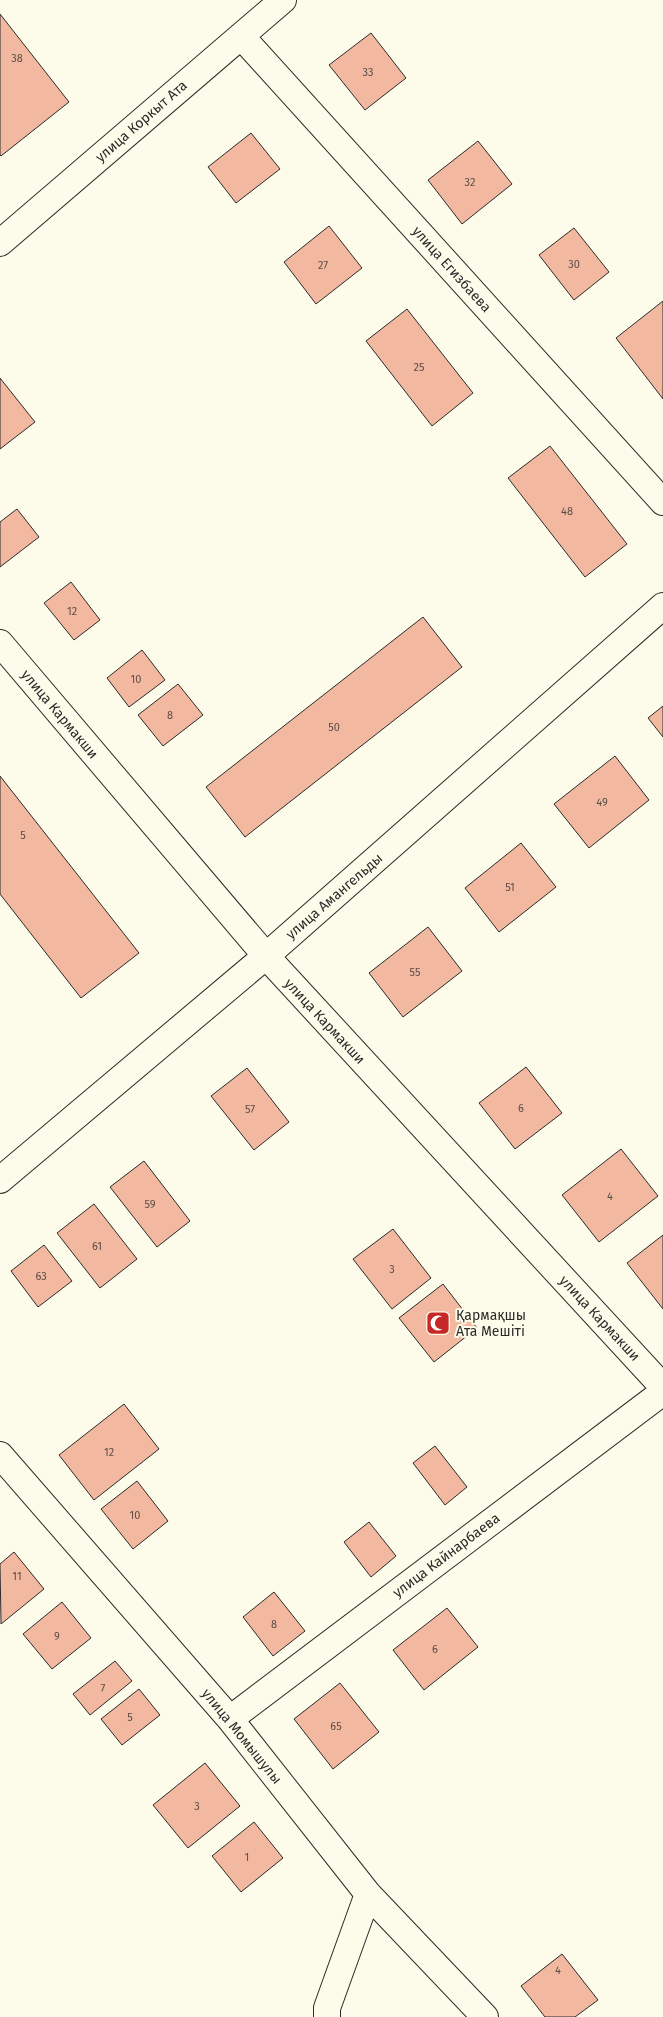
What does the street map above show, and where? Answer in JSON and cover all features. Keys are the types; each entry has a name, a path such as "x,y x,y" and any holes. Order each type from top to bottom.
{"street":[{"name":"улица Коркыт Ата","path":"0,242 283,0"},
{"name":"улица Егизбаева","path":"241,36 663,502"},
{"name":"улица Амангельды","path":"0,1180 266,956 663,606"},
{"name":"улица Кармакши","path":"0,644 266,956 663,1387"},
{"name":"улица Кайнарбаева","path":"230,1718 663,1392"},
{"name":"улица Момышулы","path":"0,1455 230,1718 368,1894 485,2017"},
{"path":"327,2017 327,2008 368,1894"}],"building":[{"path":"0,14 69,102 1,156 0,155"},
{"path":"371,33 406,78 365,110 329,65"},
{"path":"251,133 280,169 236,203 208,167"},
{"path":"478,141 512,184 462,224 428,180"},
{"path":"329,226 362,268 316,304 284,262"},
{"path":"574,228 609,272 574,300 539,255"},
{"path":"663,301 663,399 616,338"},
{"path":"407,309 473,393 432,426 366,341"},
{"path":"0,378 35,422 0,449"},
{"path":"550,446 627,544 585,577 508,478"},
{"path":"17,509 39,537 0,567 0,522"},
{"path":"71,582 100,620 74,640 44,603"},
{"path":"423,617 462,667 245,837 206,787"},
{"path":"142,650 165,680 129,707 107,678"},
{"path":"178,684 203,715 163,746 138,715"},
{"path":"663,706 663,737 648,718"},
{"path":"615,756 649,800 589,848 554,804"},
{"path":"0,776 139,953 81,998 0,894"},
{"path":"521,843 556,887 499,932 465,888"},
{"path":"428,927 462,971 403,1017 369,973"},
{"path":"526,1067 562,1113 515,1149 479,1103"},
{"path":"247,1068 289,1122 254,1150 211,1096"},
{"path":"621,1149 658,1196 599,1242 562,1195"},
{"path":"144,1161 190,1221 157,1247 110,1187"},
{"path":"94,1204 137,1259 100,1288 57,1233"},
{"path":"393,1229 431,1278 392,1309 353,1259"},
{"path":"663,1235 663,1309 627,1263"},
{"path":"44,1245 72,1281 38,1307 11,1271"},
{"name":"Қармақшы Ата Мешіті","path":"443,1284 477,1328 434,1362 399,1318"},
{"path":"124,1404 159,1449 94,1500 59,1455"},
{"path":"435,1446 467,1487 445,1505 413,1463"},
{"path":"137,1481 168,1521 133,1549 101,1509"},
{"path":"369,1522 396,1556 371,1577 344,1542"},
{"path":"14,1552 44,1589 1,1624 0,1564"},
{"path":"274,1592 305,1631 273,1656 243,1617"},
{"path":"62,1602 91,1638 52,1669 23,1634"},
{"path":"447,1608 478,1647 424,1690 393,1650"},
{"path":"115,1661 132,1681 90,1715 73,1694"},
{"path":"340,1683 379,1732 333,1769 294,1719"},
{"path":"139,1689 160,1715 122,1745 101,1719"},
{"path":"205,1763 240,1806 188,1848 153,1805"},
{"path":"254,1822 283,1858 241,1892 212,1856"},
{"path":"562,1954 598,2000 575,2017 545,2017 521,1986"}],"place":[{"name":"Қармақшы Ата Мешіті","path":"438,1323"}]}
